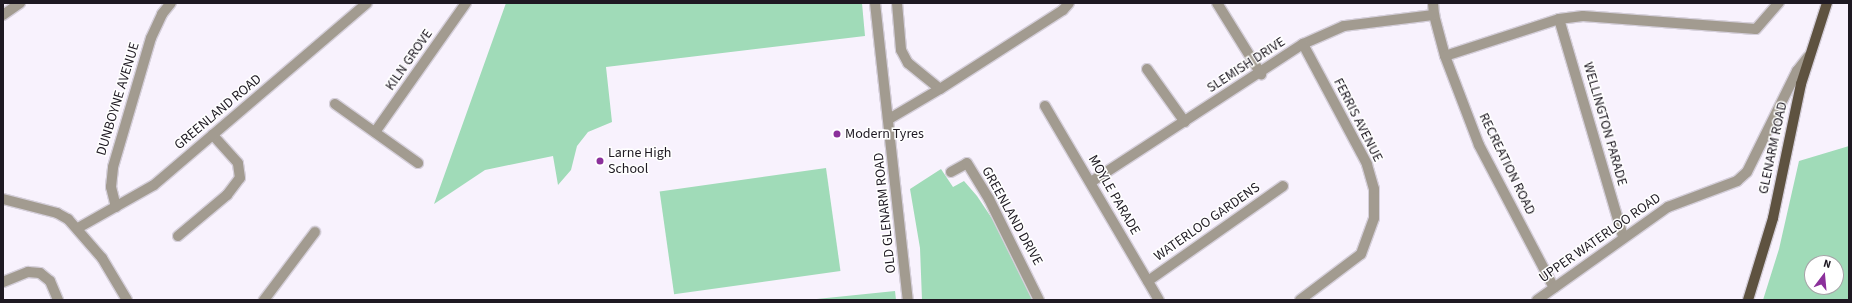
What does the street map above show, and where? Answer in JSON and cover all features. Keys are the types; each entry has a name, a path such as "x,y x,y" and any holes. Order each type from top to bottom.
{"main road":[{"name":"GLENARM ROAD","path":"1748,300 1773,218 1808,57 1827,3"}],"street":[{"path":"3,15 20,3"},
{"name":"DUNBOYNE AVENUE","path":"116,207 111,185 114,163 151,38 162,14 171,3"},
{"name":"GREENLAND ROAD","path":"78,228 154,185 367,3"},
{"name":"KILN GROVE","path":"375,132 466,3"},
{"name":"OLD GLENARM ROAD","path":"875,3 908,300"},
{"path":"896,3 901,50 908,63 940,90"},
{"path":"889,119 940,90 1063,10 1069,3"},
{"path":"1217,3 1261,74"},
{"name":"RECREATION ROAD","path":"1433,3 1434,15 1445,56 1479,145 1554,288"},
{"path":"1445,56 1559,19 1583,16 1756,29 1779,3"},
{"name":"SLEMISH DRIVE","path":"1091,182 1261,74 1303,44 1344,26 1434,15"},
{"name":"WELLINGTON PARADE","path":"1559,19 1623,237"},
{"name":"FERRIS AVENUE","path":"1300,300 1361,254 1374,218 1374,189 1367,164 1303,44"},
{"name":"UPPER WATERLOO ROAD","path":"1536,300 1623,237 1680,201 1737,181 1747,172 1797,71 1808,57"},
{"path":"1147,69 1185,122"},
{"path":"335,104 418,163"},
{"name":"MOYLE PARADE","path":"1045,106 1159,300"},
{"path":"178,236 227,195 240,180 241,170 238,163 213,135"},
{"name":"GREENLAND DRIVE","path":"951,172 967,163 989,199 1039,300"},
{"name":"WATERLOO GARDENS","path":"1148,281 1283,186"},
{"path":"3,199 57,213 78,228 102,258 128,300"},
{"path":"264,300 315,232"},
{"path":"3,282 28,272 40,273 50,281 58,300"}],"green space":[{"path":"506,3 862,3 865,36 606,67 612,122 588,132 577,146 571,170 558,185 553,156 485,170 434,204"},
{"path":"1849,146 1849,300 1763,300 1779,249 1799,161"},
{"path":"826,168 840,271 674,294 660,191"},
{"path":"941,169 953,187 964,181 977,196 995,223 1033,300 922,300 920,248 910,189"},
{"path":"895,291 896,300 807,300"}],"place":[{"name":"Modern Tyres","path":"837,134"},
{"name":"Larne High School","path":"600,161"}]}
